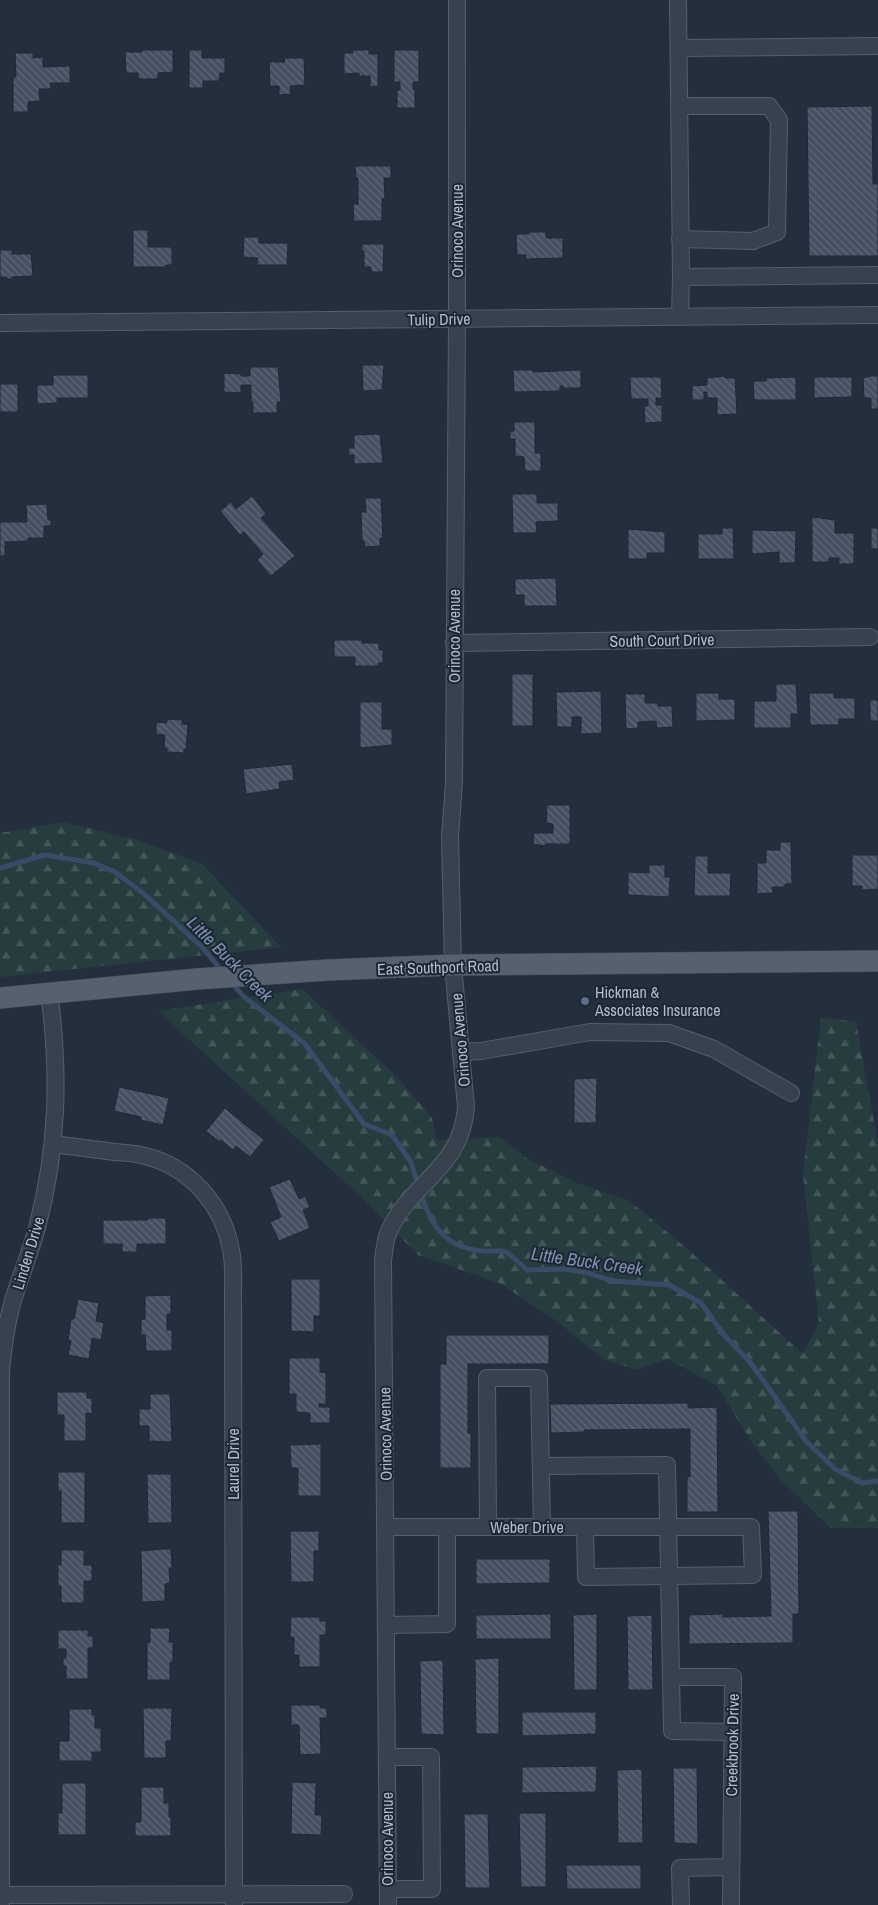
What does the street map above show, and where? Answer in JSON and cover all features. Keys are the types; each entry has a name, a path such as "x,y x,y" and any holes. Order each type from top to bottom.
{"main road":[{"name":"East Southport Road","path":"0,998 197,979 453,965 878,961"}],"street":[{"name":"Orinoco Avenue","path":"388,1897 383,1261 388,1232 404,1207 448,1160 460,1138 465,1120 466,1101 453,965 450,837 454,782 457,0"},
{"path":"678,0 680,317"},
{"path":"679,48 878,46"},
{"path":"679,106 769,106 779,120 777,232 753,241 680,239"},
{"path":"681,277 878,275"},
{"name":"Tulip Drive","path":"0,323 878,315"},
{"name":"South Court Drive","path":"454,643 870,637"},
{"name":"Linden Drive","path":"1,1898 1,1364 7,1326 16,1291 37,1229 48,1179 53,1144 56,1069 49,992"},
{"path":"461,1052 482,1051 590,1032 669,1033 714,1049 792,1093"},
{"name":"Laurel Drive","path":"53,1144 145,1156 165,1163 184,1174 210,1199 221,1218 230,1245 233,1266 234,1900"},
{"path":"488,1527 487,1378 539,1378 542,1527"},
{"path":"541,1466 667,1465 672,1731 732,1732"},
{"name":"Weber Drive","path":"386,1527 751,1527 753,1574 669,1576"},
{"path":"386,1625 447,1624 447,1527"},
{"path":"585,1527 586,1577 669,1576"},
{"name":"Creekbrook Drive","path":"671,1677 733,1677 731,1905"},
{"path":"387,1757 431,1757 432,1889 388,1897"},
{"path":"681,1905 680,1868 731,1867"},
{"path":"1,1898 234,1900 344,1894"}],"green space":[{"path":"63,822 138,840 202,864 281,947 0,977 0,833"},
{"path":"302,989 397,1077 432,1118 437,1140 499,1137 528,1159 577,1183 630,1201 692,1253 803,1354 819,1323 803,1174 821,1017 856,1022 878,1144 878,1528 831,1528 780,1479 752,1443 717,1386 668,1359 636,1370 603,1359 554,1319 499,1283 418,1255 361,1197 158,1011"}],"building":[{"path":"142,50 173,50 173,72 158,73 158,79 138,79 138,73 126,73 125,52 142,52"},
{"path":"189,50 202,50 202,58 225,58 225,73 220,73 219,81 203,81 203,88 189,88"},
{"path":"352,50 369,50 369,54 378,54 378,86 370,87 370,76 359,76 359,73 344,74 344,53 353,53"},
{"path":"394,50 419,50 419,82 413,82 415,108 397,108 397,90 400,90 400,82 394,82"},
{"path":"15,53 33,53 33,58 43,57 43,67 70,66 70,83 50,83 51,89 39,89 40,101 28,102 28,112 13,112 13,77 16,77"},
{"path":"284,58 304,58 305,85 290,86 291,94 279,95 279,86 270,86 269,62 285,62"},
{"path":"872,106 873,184 878,184 878,256 809,256 807,107"},
{"path":"355,166 391,166 391,178 384,178 385,198 382,199 382,221 354,221 353,204 358,204 358,178 356,178"},
{"path":"133,230 148,230 148,247 172,247 172,265 166,265 166,267 133,267"},
{"path":"528,232 546,232 546,238 563,238 563,258 526,259 526,255 517,255 516,234 529,234"},
{"path":"244,237 259,237 259,243 288,243 287,265 257,265 258,258 243,257"},
{"path":"362,244 384,244 383,272 371,272 371,267 364,267"},
{"path":"0,250 12,250 12,254 31,254 33,276 12,277 12,279 0,277"},
{"path":"362,365 384,365 382,390 363,391"},
{"path":"250,367 278,367 281,402 277,402 277,413 253,413 251,385 241,385 241,393 224,392 224,373 250,376"},
{"path":"513,370 533,370 533,372 581,370 581,388 563,388 563,386 560,386 560,391 514,392"},
{"path":"53,375 88,375 88,398 57,398 57,403 37,404 37,385 53,385"},
{"path":"725,376 725,378 735,378 737,414 717,415 717,398 707,398 707,392 704,392 704,400 692,400 692,386 707,385 707,378"},
{"path":"878,376 878,409 871,409 871,398 864,398 863,378"},
{"path":"630,377 661,377 662,398 656,398 656,405 662,405 662,422 645,423 644,406 648,406 648,399 631,399"},
{"path":"796,377 796,400 754,400 753,381 766,381 766,378"},
{"path":"814,377 852,377 852,397 814,398"},
{"path":"0,384 18,384 18,412 0,412"},
{"path":"514,422 535,422 535,453 541,453 541,471 525,471 524,457 515,456 515,439 510,439 510,431 514,431"},
{"path":"380,434 383,463 354,464 354,455 349,455 348,448 354,448 354,435"},
{"path":"512,494 537,494 537,503 558,503 558,521 536,522 537,533 513,533"},
{"path":"252,496 266,514 261,518 295,556 271,576 257,560 263,554 244,532 240,535 220,511 231,502 236,509"},
{"path":"365,498 381,498 383,538 380,538 380,546 365,547 364,541 362,541 361,512 366,512"},
{"path":"47,504 48,520 51,520 51,526 44,526 44,538 28,538 28,541 5,542 5,556 0,556 0,522 27,522 26,505"},
{"path":"812,517 835,520 835,533 854,533 854,564 839,564 839,558 829,558 829,562 812,562"},
{"path":"722,528 733,528 734,559 698,559 698,534 722,534"},
{"path":"871,528 878,528 878,549 871,549"},
{"path":"628,529 665,532 665,553 647,553 647,559 628,559"},
{"path":"752,530 796,531 795,563 779,563 779,552 752,554"},
{"path":"556,578 557,606 524,606 524,595 515,595 515,579"},
{"path":"334,640 362,640 362,643 379,643 379,650 383,650 383,663 378,663 378,666 355,666 355,657 334,657"},
{"path":"512,674 533,674 533,726 512,726"},
{"path":"776,684 796,684 798,714 791,714 791,728 754,728 754,701 776,701"},
{"path":"601,691 602,733 581,734 581,717 572,717 572,727 557,727 556,692"},
{"path":"696,693 719,693 719,699 735,699 735,720 696,721"},
{"path":"809,693 834,693 834,698 855,698 855,719 839,719 839,725 810,725"},
{"path":"625,694 645,694 645,703 658,703 658,706 672,706 673,727 657,728 656,721 638,722 638,728 626,729"},
{"path":"870,700 878,700 878,721 870,721"},
{"path":"360,702 382,702 382,729 392,729 392,745 360,748"},
{"path":"167,719 182,720 182,724 188,725 184,753 167,752 167,748 164,748 165,735 156,734 156,722 167,723"},
{"path":"292,764 294,780 279,782 280,789 246,794 243,769"},
{"path":"547,805 570,805 570,844 545,844 545,846 533,844 534,833 553,833 553,824 546,823"},
{"path":"780,842 791,842 792,884 785,884 785,887 772,887 773,893 757,894 757,863 766,863 766,850 780,850"},
{"path":"852,855 878,855 878,889 862,890 862,886 852,886"},
{"path":"695,856 708,856 708,873 731,873 730,896 694,896"},
{"path":"649,865 665,865 665,877 670,877 669,897 628,895 628,872 649,873"},
{"path":"597,1078 596,1123 574,1123 574,1079"},
{"path":"119,1087 169,1098 163,1125 141,1120 141,1117 114,1111"},
{"path":"225,1108 264,1140 250,1157 236,1146 233,1150 206,1131"},
{"path":"290,1179 299,1199 305,1196 310,1207 303,1210 310,1228 279,1241 270,1222 281,1217 269,1187"},
{"path":"148,1218 166,1218 166,1244 137,1244 137,1252 122,1252 122,1244 103,1244 103,1220 148,1220"},
{"path":"291,1279 320,1279 320,1316 314,1316 314,1332 291,1331"},
{"path":"171,1295 171,1314 167,1314 167,1330 172,1330 172,1351 146,1351 145,1335 141,1335 141,1320 145,1319 145,1296"},
{"path":"78,1299 99,1303 96,1321 104,1323 101,1340 92,1338 89,1359 68,1355 71,1341 68,1340 71,1319 74,1319"},
{"path":"446,1335 549,1335 549,1364 468,1364 468,1433 471,1433 471,1468 440,1468 440,1364 446,1364"},
{"path":"289,1358 320,1358 320,1372 326,1373 326,1404 319,1404 319,1407 330,1407 330,1423 310,1423 310,1413 296,1412 296,1394 289,1394"},
{"path":"57,1392 87,1392 87,1398 92,1398 92,1414 86,1413 86,1441 64,1441 64,1415 57,1415"},
{"path":"150,1394 170,1394 172,1442 149,1441 149,1426 139,1426 139,1409 150,1409"},
{"path":"688,1403 688,1408 717,1407 718,1512 687,1512 687,1477 690,1477 690,1429 584,1430 584,1432 551,1433 550,1404"},
{"path":"321,1444 321,1496 298,1496 298,1468 291,1468 290,1445"},
{"path":"58,1472 85,1472 85,1523 61,1523 61,1491 58,1491"},
{"path":"147,1474 171,1474 172,1523 148,1523"},
{"path":"768,1511 798,1511 799,1614 793,1614 793,1643 689,1644 689,1615 723,1614 723,1617 771,1616"},
{"path":"290,1531 319,1531 319,1551 314,1551 314,1582 291,1582"},
{"path":"171,1549 172,1568 169,1568 170,1583 165,1584 165,1601 142,1602 141,1551"},
{"path":"61,1550 84,1550 84,1565 92,1565 92,1581 84,1581 84,1603 61,1603 61,1586 58,1586 58,1564 61,1565"},
{"path":"476,1559 550,1559 550,1583 476,1584"},
{"path":"551,1614 551,1639 476,1639 476,1615"},
{"path":"597,1614 597,1690 574,1690 573,1615"},
{"path":"652,1615 653,1690 628,1690 627,1616"},
{"path":"291,1617 320,1617 320,1621 326,1621 326,1635 320,1635 320,1667 299,1667 299,1655 294,1655 294,1637 290,1637"},
{"path":"150,1628 170,1628 169,1642 173,1642 173,1662 170,1662 170,1680 147,1680 147,1643 150,1642"},
{"path":"58,1630 88,1630 88,1636 93,1636 93,1648 88,1648 88,1679 66,1679 66,1666 63,1666 63,1658 66,1658 66,1649 58,1649"},
{"path":"499,1658 499,1734 476,1734 475,1659"},
{"path":"443,1660 444,1735 421,1734 420,1661"},
{"path":"291,1705 320,1705 320,1708 327,1708 327,1718 320,1718 321,1754 300,1755 299,1725 291,1725"},
{"path":"143,1708 172,1708 171,1741 166,1741 166,1758 144,1758"},
{"path":"69,1709 92,1709 92,1715 95,1715 95,1728 101,1728 101,1752 92,1752 92,1761 59,1761 59,1741 69,1741"},
{"path":"522,1712 596,1712 596,1734 522,1736"},
{"path":"597,1766 596,1792 522,1793 522,1767"},
{"path":"673,1768 697,1768 698,1844 674,1843"},
{"path":"642,1769 643,1843 618,1843 617,1770"},
{"path":"292,1782 316,1783 315,1815 322,1815 321,1835 291,1834"},
{"path":"62,1783 86,1783 86,1835 58,1835 58,1813 62,1813"},
{"path":"141,1787 164,1787 164,1803 169,1803 169,1817 171,1817 171,1836 135,1836 135,1822 141,1822"},
{"path":"519,1813 546,1813 546,1887 521,1887"},
{"path":"464,1814 488,1814 490,1888 465,1888"},
{"path":"566,1865 641,1865 641,1889 567,1889"}],"waterway":[{"name":"Little Buck Creek","path":"0,868 45,855 94,863 115,872 143,893 202,947 222,971"},
{"name":"Little Buck Creek","path":"232,983 243,996 305,1044 364,1124 392,1135 411,1162 418,1185"},
{"name":"Little Buck Creek","path":"421,1193 435,1226 442,1234 459,1245 483,1251 506,1252 527,1270 564,1269 588,1273 612,1281 669,1285 701,1303 723,1334 750,1362 806,1441 835,1469 862,1483 878,1481"}],"place":[{"name":"Hickman & Associates Insurance","path":"585,1001"}]}
